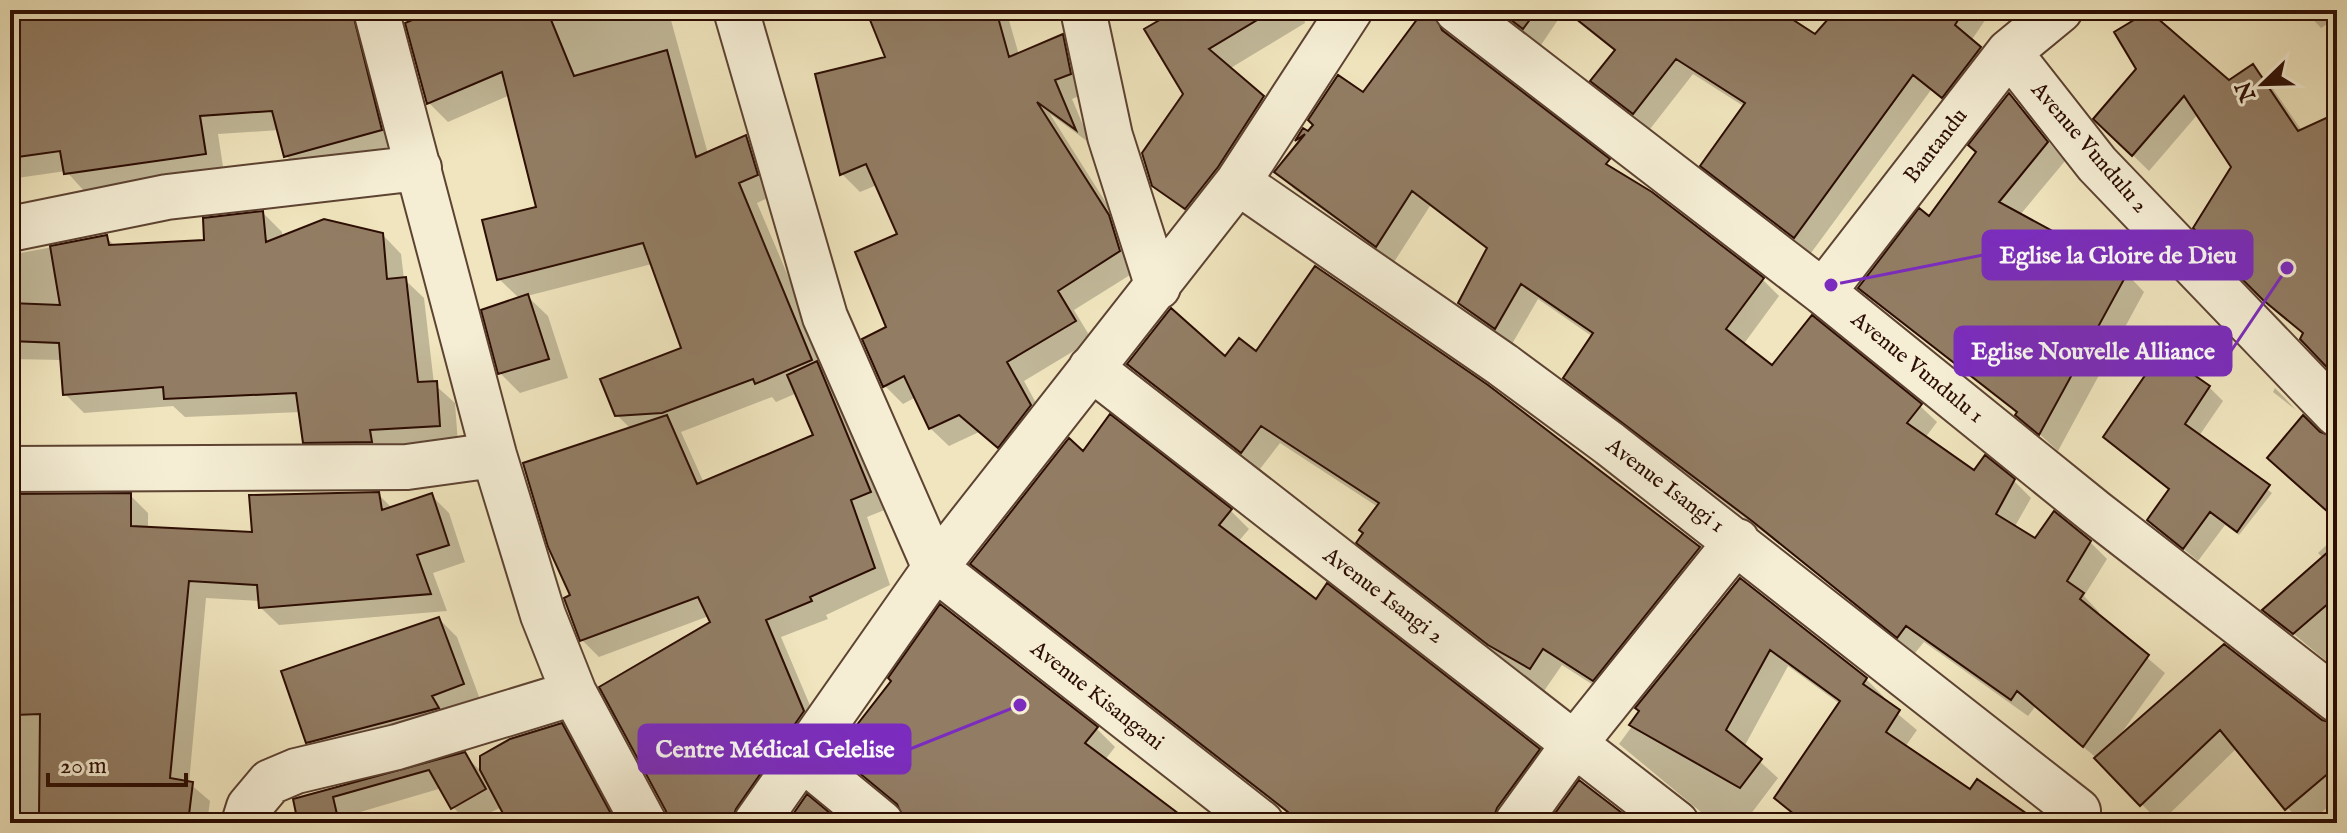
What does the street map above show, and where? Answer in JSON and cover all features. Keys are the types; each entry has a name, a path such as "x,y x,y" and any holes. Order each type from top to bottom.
{"street":[{"path":"376,10 494,455 543,615 574,693 644,823"},
{"path":"736,10 825,317 935,568"},
{"path":"1083,10 1110,136 1158,287"},
{"path":"756,823 935,568 1238,182 1350,10"},
{"name":"Avenue Vundulu 1","path":"1457,10 1823,292 2095,512 2337,700"},
{"name":"Bantandu","path":"1823,292 2009,52 2060,10"},
{"name":"Avenue Vundulu 2","path":"2009,52 2097,164 2337,414"},
{"path":"10,229 167,197 419,168"},
{"name":"Avenue Isangi 1","path":"1238,182 1503,365 1737,541 2078,811"},
{"name":"Avenue Isangi 2","path":"1091,368 1676,823"},
{"path":"10,469 407,467 494,455"},
{"path":"1517,823 1575,743 1737,541"},
{"name":"Avenue Kisangani","path":"935,568 1261,823"},
{"path":"244,823 249,807 270,782 296,771 397,747 574,693"},
{"path":"803,759 881,823"}],"building":[{"path":"10,10 352,10 382,130 284,157 272,111 200,116 206,154 64,174 60,151 10,158"},
{"path":"436,10 547,10 574,76 667,50 696,157 746,135 758,175 739,183 812,360 755,384 753,379 662,413 615,416 600,379 681,348 643,243 497,280 482,220 536,207 502,72 427,104 405,23"},
{"path":"866,10 996,10 1009,57 1063,34 1071,74 1055,80 1076,130 1037,102 1109,215 1120,251 1058,291 1076,321 1007,362 1031,405 998,448 959,415 929,429 904,376 883,387 862,339 886,327 855,252 897,234 866,164 840,175 815,74 885,57"},
{"path":"1177,10 1274,10 1209,49 1264,96 1218,167 1185,209 1152,186 1142,153 1183,94 1144,29"},
{"path":"1424,10 1433,10 1442,30 1610,159 1606,164 1652,192 1764,278 1726,329 1772,365 1812,315 1922,404 1907,423 1974,470 1985,455 2015,479 1996,514 2035,538 2054,511 2091,541 2067,581 2084,593 2080,599 2149,655 2083,747 2017,691 2011,700 1906,626 1897,638 1752,521 1563,378 1593,333 1521,284 1495,329 1458,303 1487,248 1412,191 1376,247 1274,172 1305,134 1295,141 1303,128 1308,131 1313,125 1308,120 1338,75 1363,92"},
{"path":"1498,10 1537,10 1523,29"},
{"path":"1565,10 1778,10 1815,34 1836,10 1964,10 1955,25 1981,47 1942,98 1913,75 1794,238 1700,166 1745,103 1676,59 1633,114 1590,81 1615,50"},
{"path":"2149,11 2229,80 2253,64 2298,131 2337,113 2337,378 2300,339 2303,333 2263,300 2240,277 2244,272 2220,256 2193,228 2231,167 2184,96 2132,156 2093,119 2136,69 2114,32"},
{"path":"2009,93 2048,142 1999,202 2128,272 2039,435 2015,415 2017,412 1858,288 1919,208 1929,216 1976,152 1968,145"},
{"path":"263,211 266,242 324,219 383,233 387,279 406,277 418,382 437,381 440,426 370,430 372,442 303,443 296,393 164,399 163,387 63,395 59,343 10,341 10,303 60,305 50,246 107,235 109,245 204,240 203,218"},
{"path":"1315,266 1488,385 1700,547 1593,681 1543,649 1530,669 1488,645 1356,543 1363,533 1359,530 1379,503 1261,426 1241,453 1127,364 1171,308 1225,356 1239,338 1256,351"},
{"path":"528,294 549,359 498,374 481,310"},
{"path":"2161,352 2210,386 2185,424 2270,485 2237,532 2210,512 2183,549 2147,520 2169,489 2103,437"},
{"path":"817,361 871,492 851,500 875,568 810,597 812,601 766,620 804,711 736,809 731,823 669,823 666,811 599,687 710,622 698,597 580,641 564,598 570,595 548,547 523,463 667,415 697,484 813,435 787,375"},
{"path":"1110,414 1232,509 1219,525 1316,599 1327,583 1540,749 1497,808 1492,823 1302,823 970,564 1069,438 1083,451"},
{"path":"2303,415 2320,432 2337,438 2337,520 2267,458"},
{"path":"379,492 382,510 432,493 449,545 417,555 431,594 259,608 257,585 189,581 170,778 193,782 188,823 98,823 98,816 39,817 40,714 15,715 10,629 10,494 131,493 131,526 252,532 249,495"},
{"path":"2337,544 2337,596 2293,634 2262,610"},
{"path":"1740,578 1867,678 1863,684 1900,710 1886,732 1970,789 1977,779 2040,823 1805,823 1774,798 1840,701 1770,650 1726,730 1762,759 1740,788 1629,725 1639,711 1635,708"},
{"path":"940,604 1098,727 1085,743 1191,823 905,823 897,804 835,753 891,681 888,678"},
{"path":"439,617 464,684 432,696 439,708 306,743 281,671"},
{"path":"2224,644 2322,720 2337,724 2337,766 2285,810 2220,730 2140,806 2094,758"},
{"path":"562,723 616,823 508,823 480,770 480,756 510,739"},
{"path":"465,752 486,789 451,809 429,770 333,797 339,823 298,823 293,799"},
{"path":"1579,780 1635,823 1548,823"},
{"path":"807,794 842,823 787,823"}],"place":[{"name":"Eglise Nouvelle Alliance","path":"2287,268"},
{"name":"Eglise la Gloire de Dieu","path":"1831,285"},
{"name":"Centre Médical Gelelise","path":"1020,705"}]}
